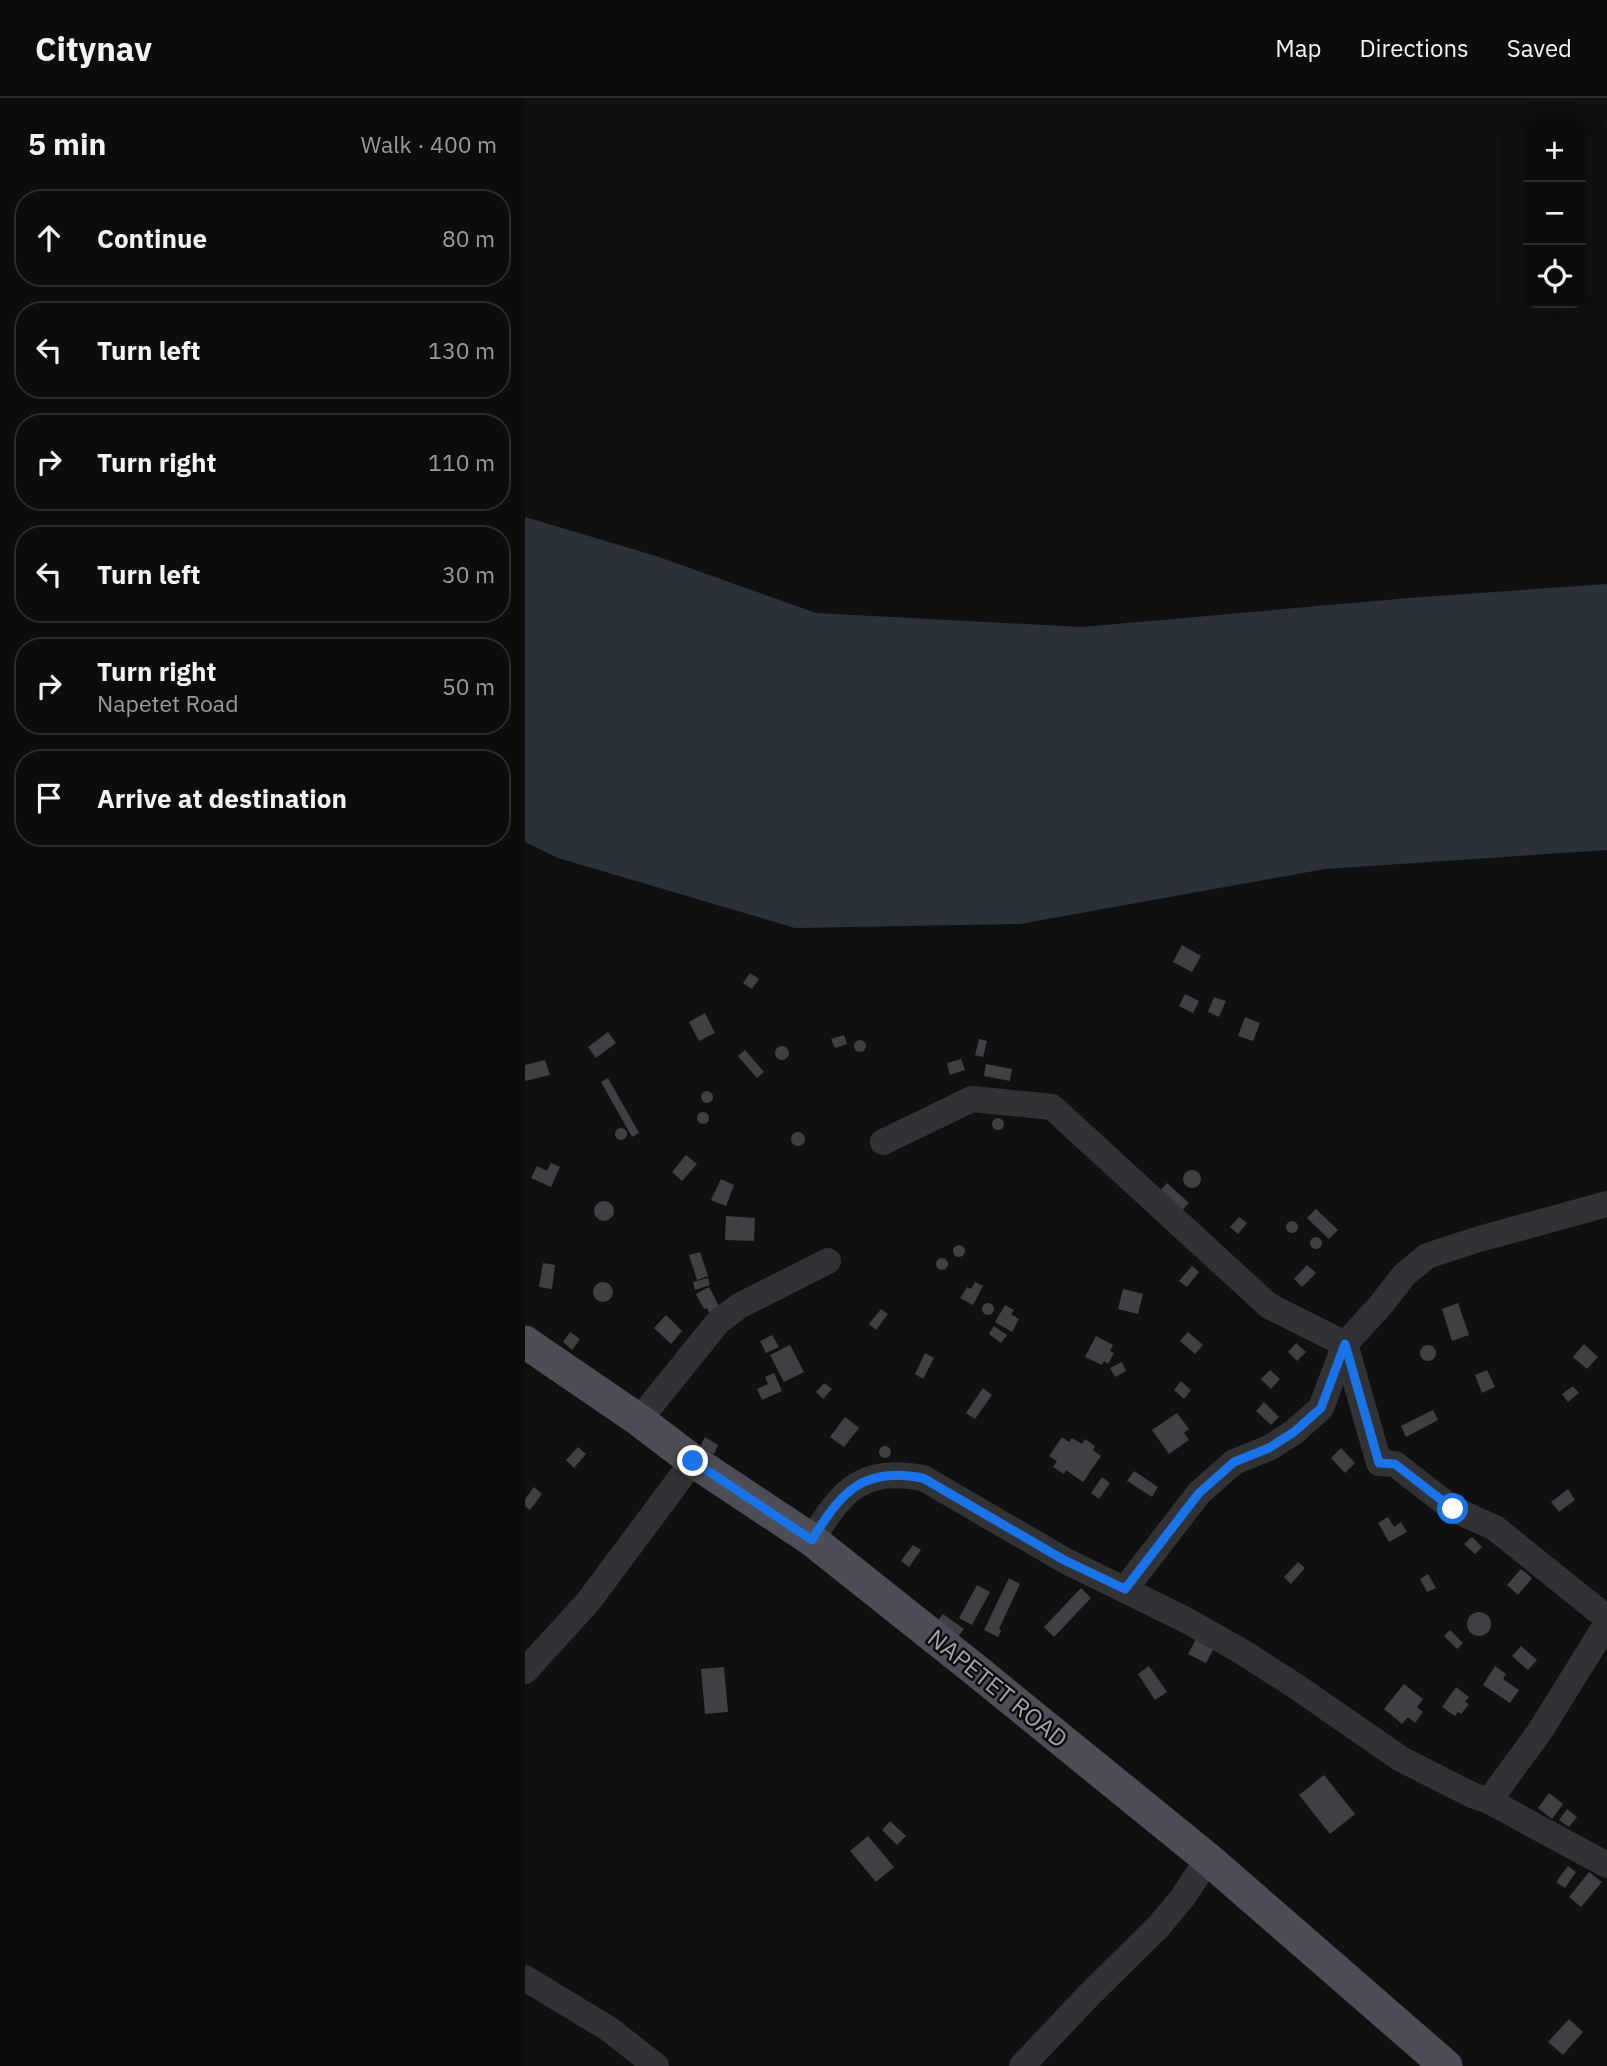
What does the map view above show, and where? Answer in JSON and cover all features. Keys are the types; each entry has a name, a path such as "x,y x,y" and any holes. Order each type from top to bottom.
{"main road":[{"name":"NAPETET ROAD","path":"525,1342 639,1420 693,1461 812,1540 1208,1859 1446,2066"}],"street":[{"path":"883,1142 972,1099 1052,1107 1269,1306 1345,1344 1379,1463 1395,1464 1453,1509 1495,1528 1607,1621 1540,1731 1489,1801"},
{"path":"1125,1589 1199,1493 1234,1462 1269,1448 1294,1432 1321,1408 1345,1344 1404,1275 1427,1256 1479,1238 1607,1204"},
{"path":"639,1420 718,1322 739,1306 828,1261"},
{"path":"525,1671 588,1602 693,1461"},
{"path":"812,1540 836,1504 869,1478 907,1475 923,1478 1064,1560 1187,1620 1241,1651 1401,1759 1489,1801 1607,1865"},
{"path":"1021,2066 1089,1994 1158,1927 1183,1897 1208,1859"},
{"path":"525,1978 609,2029 656,2066"}],"shaded area":[{"path":"525,517 656,556 816,613 1082,627 1409,598 1607,584 1607,850 1325,869 1020,924 795,928 558,858 525,842"}],"building":[{"path":"1182,945 1201,956 1192,972 1173,962"},
{"path":"750,973 759,979 752,989 743,983"},
{"path":"1185,994 1199,1001 1193,1013 1179,1006"},
{"path":"1214,997 1226,1001 1219,1017 1208,1012"},
{"path":"705,1013 715,1033 699,1041 689,1022"},
{"path":"1245,1017 1260,1023 1253,1041 1238,1036"},
{"path":"608,1032 616,1043 596,1058 588,1047"},
{"path":"844,1035 847,1044 835,1048 831,1039"},
{"path":"979,1039 987,1041 983,1057 975,1055"},
{"path":"855,1041 865,1041 865,1051 855,1051"},
{"path":"779,1046 785,1046 789,1053 785,1060 779,1060 775,1056 775,1050"},
{"path":"745,1050 764,1072 757,1078 738,1056"},
{"path":"961,1059 965,1070 950,1075 947,1063"},
{"path":"545,1060 550,1075 525,1081 525,1065"},
{"path":"986,1064 1012,1069 1010,1081 984,1076"},
{"path":"608,1078 639,1133 632,1137 601,1082"},
{"path":"707,1091 713,1097 707,1103 701,1097"},
{"path":"703,1112 709,1118 703,1124 697,1118"},
{"path":"998,1118 1004,1124 998,1130 992,1124"},
{"path":"621,1128 627,1134 621,1140 615,1134"},
{"path":"795,1132 801,1132 805,1139 801,1146 795,1146 791,1142 791,1136"},
{"path":"686,1155 697,1164 682,1181 672,1172"},
{"path":"551,1163 560,1167 551,1187 531,1178 537,1166 547,1171"},
{"path":"1188,1170 1196,1170 1201,1179 1199,1186 1188,1188 1183,1183 1183,1175"},
{"path":"721,1179 734,1185 726,1206 711,1200"},
{"path":"1167,1183 1189,1203 1179,1213 1158,1193"},
{"path":"604,1201 611,1204 614,1211 611,1218 604,1221 597,1218 594,1211 597,1204"},
{"path":"1316,1209 1338,1230 1329,1239 1307,1218"},
{"path":"726,1216 755,1218 754,1241 725,1240"},
{"path":"1239,1217 1247,1223 1238,1234 1230,1227"},
{"path":"1292,1221 1298,1227 1292,1233 1286,1227"},
{"path":"1311,1238 1321,1238 1321,1248 1311,1248"},
{"path":"959,1245 965,1251 959,1257 953,1251"},
{"path":"700,1252 708,1276 697,1280 689,1255"},
{"path":"942,1258 948,1264 942,1270 936,1264"},
{"path":"543,1263 555,1265 552,1289 539,1287"},
{"path":"1307,1265 1316,1273 1302,1287 1294,1279"},
{"path":"1192,1266 1199,1272 1187,1287 1179,1281"},
{"path":"708,1278 710,1285 695,1290 693,1282"},
{"path":"603,1282 610,1285 613,1292 610,1299 603,1302 596,1299 593,1292 596,1285"},
{"path":"975,1282 983,1286 973,1305 960,1298 967,1287 971,1289"},
{"path":"709,1287 720,1308 710,1314 696,1294"},
{"path":"1123,1289 1143,1294 1138,1314 1118,1309"},
{"path":"988,1303 994,1309 988,1315 982,1309"},
{"path":"1458,1303 1469,1335 1452,1341 1442,1309"},
{"path":"1005,1305 1014,1310 1011,1314 1019,1319 1012,1332 995,1322"},
{"path":"881,1309 888,1314 876,1330 869,1324"},
{"path":"666,1315 682,1331 671,1344 654,1328"},
{"path":"994,1326 1007,1335 1001,1343 989,1334"},
{"path":"570,1332 580,1339 572,1350 563,1342"},
{"path":"1188,1332 1203,1345 1195,1354 1180,1341"},
{"path":"772,1335 779,1347 766,1353 760,1341"},
{"path":"1096,1336 1113,1345 1110,1351 1114,1353 1108,1364 1104,1361 1102,1365 1085,1357"},
{"path":"1296,1343 1306,1352 1297,1361 1288,1352"},
{"path":"1584,1344 1598,1357 1587,1369 1573,1357"},
{"path":"790,1345 804,1372 784,1382 770,1355"},
{"path":"1425,1345 1431,1345 1436,1353 1434,1359 1425,1361 1420,1356 1420,1350"},
{"path":"925,1353 934,1358 923,1379 915,1374"},
{"path":"1122,1362 1126,1371 1115,1377 1110,1368"},
{"path":"1270,1370 1280,1379 1271,1389 1261,1379"},
{"path":"1487,1370 1495,1387 1482,1393 1475,1375"},
{"path":"774,1373 782,1391 762,1400 757,1389 768,1384 765,1377"},
{"path":"1181,1381 1191,1390 1184,1399 1174,1390"},
{"path":"824,1383 832,1389 823,1399 816,1392"},
{"path":"1573,1386 1579,1393 1568,1402 1562,1394"},
{"path":"983,1388 992,1395 975,1419 966,1413"},
{"path":"1264,1402 1279,1417 1271,1425 1256,1411"},
{"path":"1433,1410 1438,1420 1406,1437 1401,1426"},
{"path":"1177,1413 1189,1429 1184,1433 1189,1440 1169,1454 1152,1430"},
{"path":"845,1417 859,1428 844,1447 830,1437"},
{"path":"705,1437 718,1445 714,1454 700,1447"},
{"path":"1062,1437 1069,1442 1072,1438 1082,1444 1085,1439 1095,1446 1093,1450 1101,1456 1083,1482 1066,1470 1064,1474 1053,1467 1057,1461 1049,1456"},
{"path":"885,1446 891,1452 885,1458 879,1452"},
{"path":"578,1447 586,1454 574,1468 566,1460"},
{"path":"1341,1448 1355,1463 1345,1473 1331,1458"},
{"path":"1134,1471 1158,1487 1152,1497 1127,1481"},
{"path":"1102,1477 1110,1483 1099,1499 1091,1493"},
{"path":"534,1487 542,1494 530,1510 525,1506 525,1499"},
{"path":"1568,1489 1575,1500 1559,1512 1551,1502"},
{"path":"1388,1517 1394,1527 1401,1522 1407,1532 1389,1542 1378,1523"},
{"path":"1472,1537 1482,1547 1475,1554 1464,1544"},
{"path":"913,1545 921,1550 909,1567 901,1561"},
{"path":"1298,1562 1305,1568 1291,1584 1284,1577"},
{"path":"1521,1569 1532,1578 1518,1595 1507,1585"},
{"path":"1428,1574 1436,1588 1427,1592 1420,1579"},
{"path":"1009,1578 1020,1584 999,1629 1001,1631 998,1637 984,1630"},
{"path":"977,1585 990,1592 972,1625 959,1618"},
{"path":"1081,1588 1091,1598 1054,1637 1044,1627"},
{"path":"1479,1612 1487,1616 1491,1624 1487,1632 1479,1636 1471,1632 1467,1624 1471,1616"},
{"path":"943,1614 964,1629 956,1639 935,1624"},
{"path":"1450,1630 1463,1643 1457,1649 1444,1636"},
{"path":"1197,1637 1215,1646 1206,1663 1188,1654"},
{"path":"1521,1646 1537,1660 1528,1670 1512,1656"},
{"path":"1149,1666 1167,1692 1155,1700 1138,1674"},
{"path":"1495,1666 1506,1674 1503,1679 1519,1690 1510,1703 1483,1685"},
{"path":"724,1667 728,1712 705,1714 701,1669"},
{"path":"1404,1684 1423,1699 1417,1707 1423,1712 1415,1723 1408,1717 1402,1724 1384,1709"},
{"path":"1456,1687 1469,1697 1465,1702 1469,1704 1461,1714 1458,1712 1455,1716 1442,1707"},
{"path":"1324,1775 1355,1814 1330,1834 1299,1795"},
{"path":"1549,1793 1563,1804 1552,1819 1538,1808"},
{"path":"1567,1809 1577,1817 1569,1827 1559,1820"},
{"path":"890,1821 906,1836 897,1845 882,1830"},
{"path":"868,1836 894,1867 876,1882 850,1851"},
{"path":"1568,1866 1576,1872 1565,1888 1556,1882"},
{"path":"1589,1872 1602,1882 1581,1907 1569,1897"},
{"path":"1569,2019 1583,2032 1563,2055 1548,2042"}],"route":[{"path":"693,1461 812,1540 836,1504 869,1478 907,1475 923,1478 1064,1560 1125,1589 1199,1493 1234,1462 1269,1448 1294,1432 1321,1408 1345,1344 1379,1463 1395,1464 1453,1509"}]}
